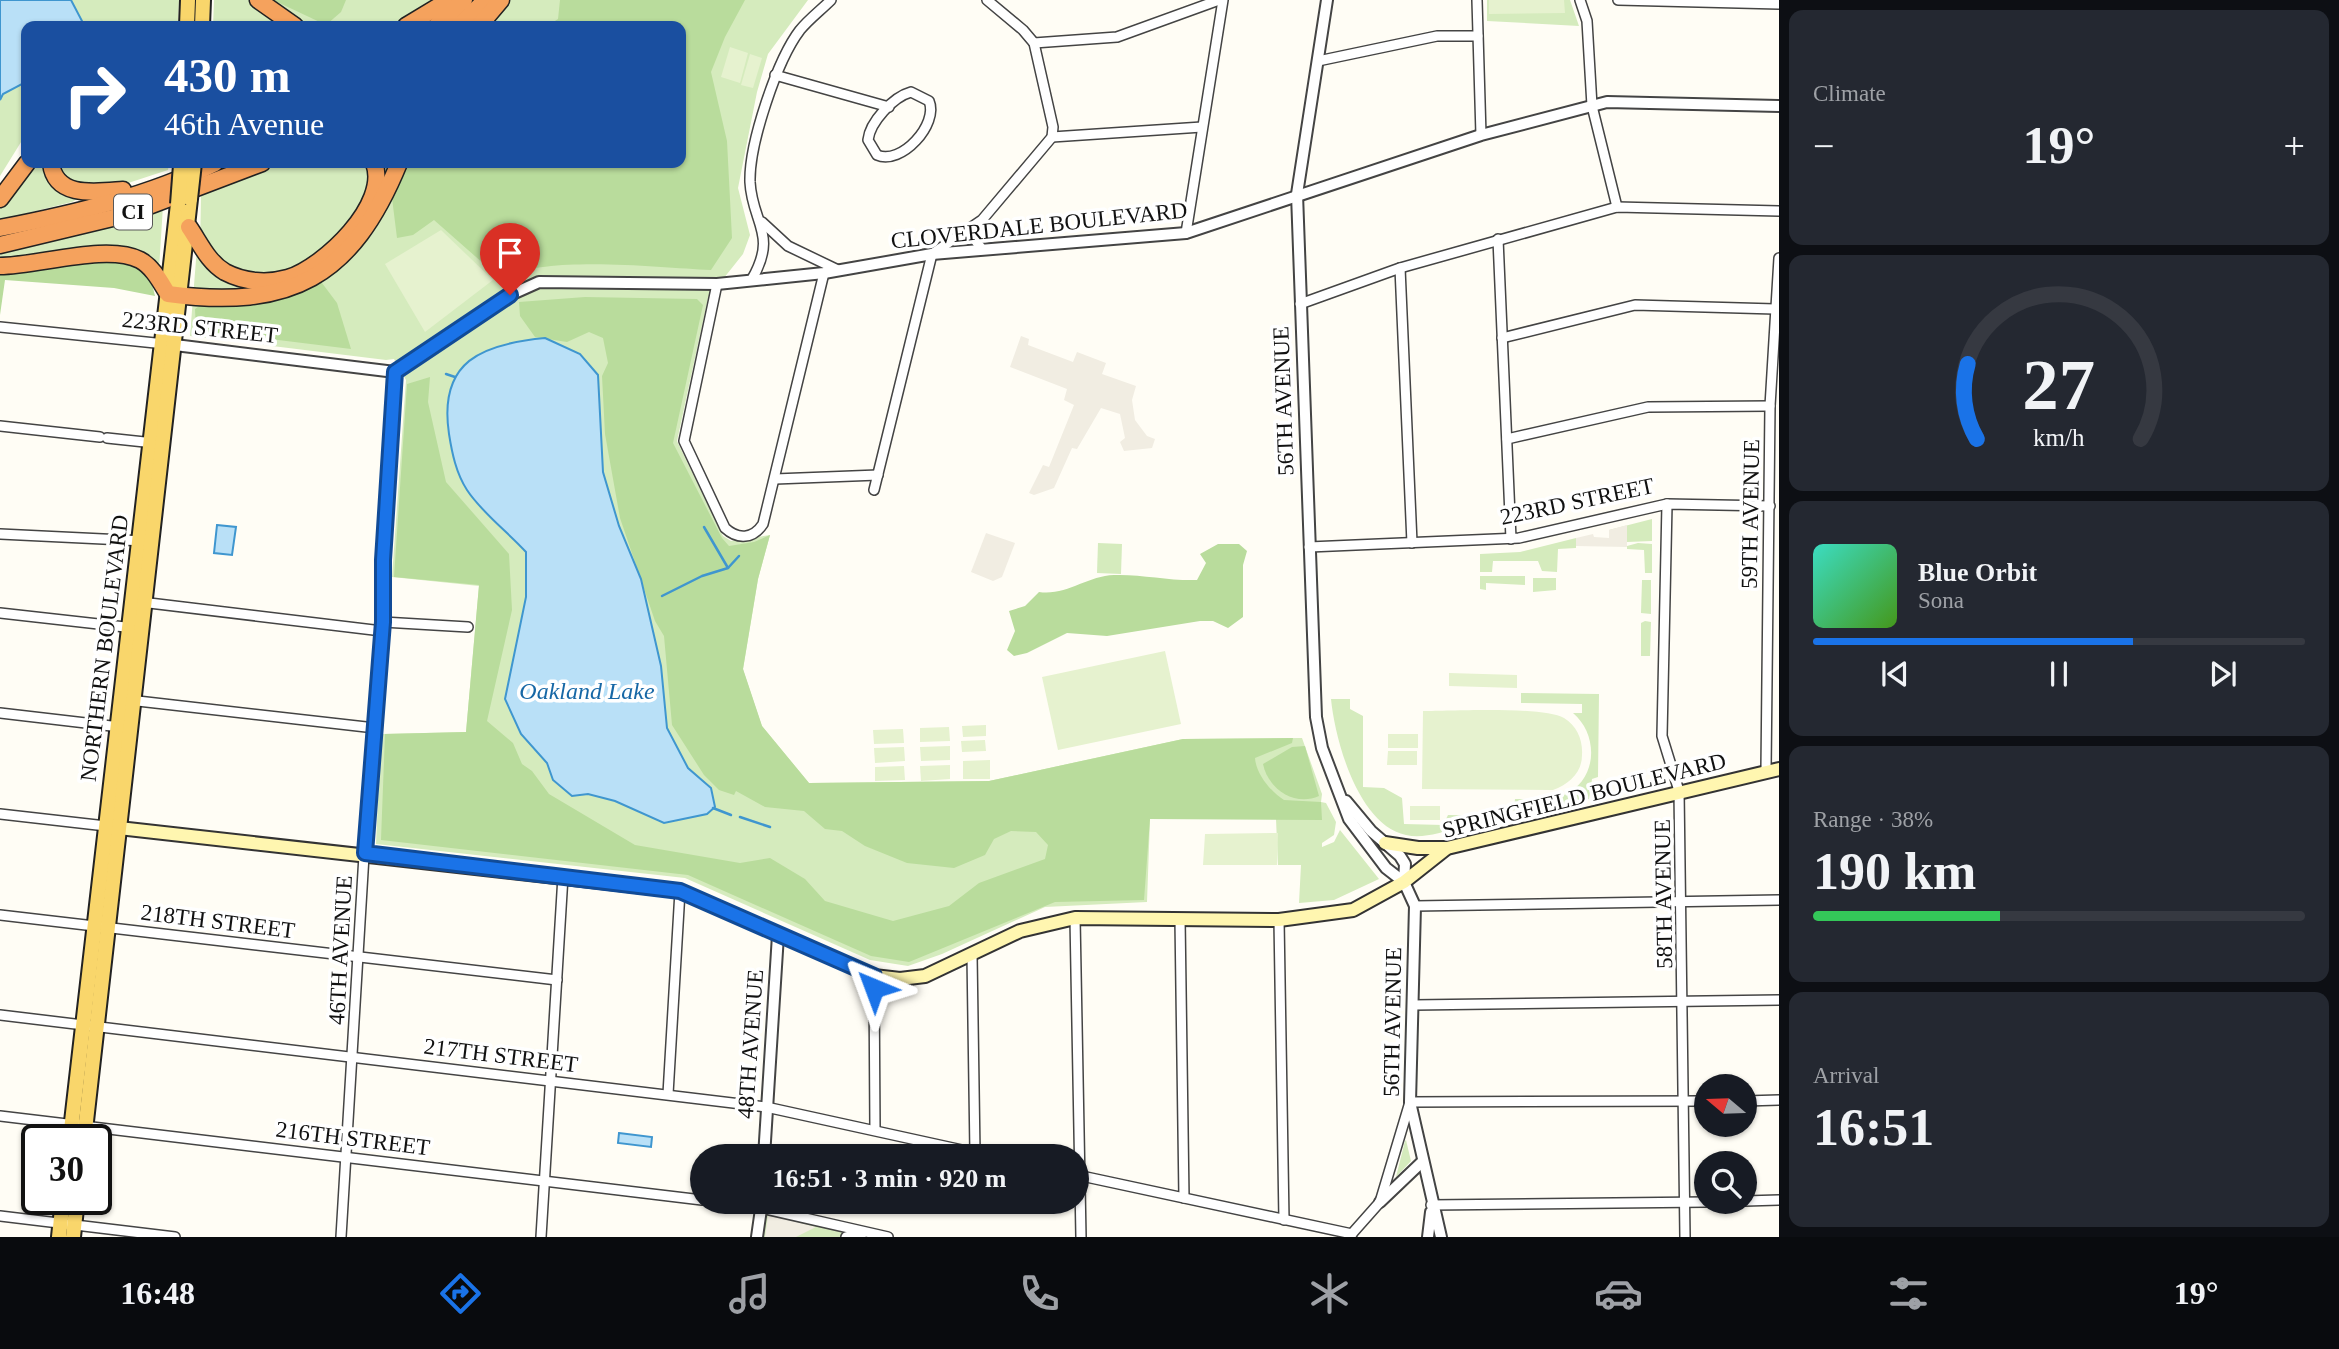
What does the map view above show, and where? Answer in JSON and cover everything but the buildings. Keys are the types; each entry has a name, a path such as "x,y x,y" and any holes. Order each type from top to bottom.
{"highway":[{"path":"258,0 288,21"},
{"path":"414,21 449,0"},
{"path":"441,21 464,0"},
{"path":"463,21 486,0"},
{"path":"483,21 501,0"},
{"path":"0,199 23,168"},
{"path":"53,168 60,183 79,191 161,186"},
{"name":"CI","path":"0,228 94,206 161,186 203,168"},
{"name":"CI","path":"0,246 125,215 249,168"},
{"path":"189,227 211,260 226,272 256,282 288,278 325,257 360,218 372,199 377,183 375,168"},
{"path":"0,266 118,255 140,260 174,295 268,294 311,281 348,252 372,220 397,168"}],"main road":[{"path":"187,21 188,0"},
{"path":"202,21 203,0"},
{"name":"NORTHERN BOULEVARD","path":"81,1124 174,295 185,168"},
{"name":"NORTHERN BOULEVARD","path":"174,295 189,227 184,201"},
{"name":"SPRINGFIELD BOULEVARD","path":"113,827 365,853 680,891 874,976 900,979 925,976 1020,931 1075,918 1279,920 1353,910 1404,882 1447,848 1772,770"},
{"path":"1385,843 1418,848 1447,848"}],"street":[{"path":"752,279 765,239 762,222 754,205 750,169 775,75 800,30 831,0"},
{"path":"874,490 932,254 972,228 1052,137 1053,127 1034,43 1023,30 987,0"},
{"path":"1034,43 1117,37 1221,0 1186,233"},
{"name":"56TH AVENUE","path":"1327,0 1297,194 1316,717 1329,771 1343,798 1349,820 1360,838 1386,868 1404,882 1415,906 1410,1102 1431,1205 1441,1237"},
{"path":"1477,0 1481,135"},
{"path":"1580,0 1587,21 1592,106 1617,207"},
{"path":"1618,0 1779,4"},
{"path":"1318,61 1437,36 1478,36"},
{"path":"775,75 889,107"},
{"path":"905,93 917,93 929,101 932,113 929,123 900,155 886,159 872,151 868,135 889,107 905,93"},
{"name":"CLOVERDALE BOULEVARD","path":"395,372 531,284 717,284 824,273 982,248 1186,233 1208,228 1297,194 1481,135 1607,102 1779,106"},
{"path":"1052,137 1202,127"},
{"path":"1300,304 1400,268 1617,207 1779,211"},
{"path":"762,222 788,246 838,270"},
{"path":"972,228 975,240 982,248"},
{"path":"1498,239 1511,539"},
{"name":"59TH AVENUE","path":"1772,770 1770,506 1774,455 1770,406 1779,258"},
{"path":"1400,268 1412,543"},
{"path":"717,284 684,441 728,532 744,537 754,534 763,524 824,273"},
{"path":"1503,338 1635,305 1775,309"},
{"name":"223RD STREET","path":"0,327 168,344 395,372"},
{"name":"46TH AVENUE","path":"341,1237 382,626 383,560 395,372"},
{"path":"1507,439 1648,407 1770,406"},
{"path":"0,426 157,443"},
{"path":"775,479 878,475"},
{"name":"223RD STREET","path":"1309,547 1511,539 1667,503 1770,506"},
{"name":"58TH AVENUE","path":"1667,503 1662,736 1679,791 1687,1237"},
{"path":"0,534 146,541"},
{"path":"139,602 382,626 468,627"},
{"path":"0,613 136,628"},
{"path":"127,700 375,728"},
{"path":"0,713 124,727"},
{"name":"56TH AVENUE","path":"1343,798 1405,864 1404,882"},
{"path":"0,814 113,827"},
{"path":"541,1237 563,876"},
{"path":"668,1094 680,891"},
{"path":"1415,906 1779,900"},
{"name":"218TH STREET","path":"0,915 557,980"},
{"path":"1075,918 1078,1144"},
{"path":"1180,919 1184,1198"},
{"path":"1279,920 1284,1220"},
{"name":"48TH AVENUE","path":"765,1144 778,934"},
{"path":"972,955 975,1144"},
{"path":"874,976 874,1130"},
{"path":"1414,1005 1779,1000"},
{"name":"217TH STREET","path":"0,1015 766,1107 935,1144"},
{"path":"1757,1101 1779,1100"},
{"path":"1380,1202 1410,1102 1694,1102"},
{"name":"216TH STREET","path":"0,1116 46,1124"},
{"name":"216TH STREET","path":"112,1133 346,1157 690,1198"},
{"path":"1089,1177 1351,1235 1380,1202 1423,1161"},
{"path":"1757,1201 1779,1200"},
{"path":"1431,1205 1694,1202"},
{"name":"56TH AVENUE","path":"1429,1237 1431,1205"},
{"path":"757,1237 761,1214"},
{"path":"793,1214 864,1235"},
{"path":"1080,1214 1081,1237"},
{"path":"0,1216 66,1231 175,1237"},
{"path":"846,1237 888,1237"}],"green space":[{"path":"71,0 179,0 178,21 82,21"},
{"path":"214,0 808,0 768,54 757,92 738,188 750,235 743,254 708,298 677,441 723,536 731,541 770,535 758,579 743,669 762,726 809,783 989,781 1183,739 1302,738 1322,794 1321,802 1326,803 1336,822 1334,835 1322,843 1322,847 1334,842 1340,830 1379,879 1334,900 1299,903 1301,865 1278,865 1276,819 1150,819 1147,902 1045,907 942,954 908,966 870,960 685,878 376,844 381,734 466,732 479,586 392,577 406,380 394,359 190,336 197,247 200,250 201,195 206,189 208,168 686,168 686,21 213,21"},
{"path":"273,0 346,0 341,12 331,21 318,21"},
{"path":"560,0 745,0 725,37 711,72 727,141 732,238 711,270 633,265 573,265 520,271 501,279 434,220 413,235 397,238 392,198 405,168 686,168 686,21 555,21 558,19"},
{"path":"1487,0 1570,0 1579,26 1487,21"},
{"path":"1489,0 1564,0 1565,13 1489,14"},
{"path":"730,47 748,53 740,83 721,77"},
{"path":"750,54 762,58 753,88 741,85"},
{"path":"21,85 21,142 0,176 0,100 3,94"},
{"path":"26,168 51,168 81,197 72,202 0,220 0,202"},
{"path":"58,168 168,168 119,186 87,189 62,178"},
{"path":"163,206 159,269 0,261 0,252 42,244"},
{"path":"441,230 493,280 425,332 385,264"},
{"path":"97,260 136,264 148,275 155,296 114,288 5,280 0,315 0,270"},
{"path":"319,279 337,303 351,349 196,330 195,309 202,304"},
{"path":"585,297 697,299 703,305 673,443 722,538 729,546 754,542 770,535 758,579 743,669 762,726 809,783 989,781 1183,739 1293,738 1292,743 1255,758 1258,770 1269,787 1284,800 1321,802 1322,820 1150,819 1144,900 1055,902 909,962 871,956 688,875 381,840 385,734 466,732 479,585 394,577 407,384 430,377 428,402 446,482 509,554 512,610 487,721 513,743 522,764 532,771 549,794 635,845 740,863 770,858 805,879 825,901 893,921 949,906 979,883 1045,859 1048,845 1036,832 1011,831 994,839 985,855 954,868 907,863 865,846 842,831 825,829 804,811 765,807 736,791 734,795 719,790 704,775 672,725 664,636 655,621 620,518 605,434 602,376 608,363 603,338 589,332 567,342 535,337 520,316 519,302"},
{"path":"1652,519 1652,541 1627,542 1627,532 1609,538 1609,530"},
{"path":"1576,538 1576,548 1558,549 1557,572 1542,571 1538,561 1493,561 1492,572 1480,572 1480,554 1520,552"},
{"path":"1098,543 1122,544 1121,574 1097,573"},
{"path":"1638,543 1652,544 1652,573 1645,573 1644,550 1627,549 1627,546"},
{"path":"1218,544 1239,544 1247,551 1243,565 1243,617 1228,628 1213,621 1200,621 1107,636 1067,633 1027,653 1014,656 1007,650 1015,631 1009,611 1025,606 1039,592 1067,589 1114,575 1197,580 1206,563 1200,554"},
{"path":"1480,576 1525,576 1525,585 1486,583 1486,590 1480,589"},
{"path":"1533,578 1556,578 1556,590 1533,592"},
{"path":"1642,580 1651,580 1651,614 1641,613"},
{"path":"1651,622 1650,656 1641,656 1641,623"},
{"path":"1165,651 1181,724 1058,750 1042,677"},
{"path":"1449,673 1517,675 1517,688 1449,686"},
{"path":"1521,693 1599,694 1598,777 1592,779 1589,799 1513,816 1515,799 1552,798 1575,788 1589,768 1591,757 1587,733 1573,713 1582,713 1582,704 1521,703"},
{"path":"1331,699 1350,699 1350,709 1363,716 1363,787 1384,788 1402,798 1404,824 1443,825 1448,815 1506,816 1426,836 1406,835 1389,828 1362,798 1352,779 1338,736"},
{"path":"1475,710 1553,714 1564,718 1576,729 1581,744 1580,767 1569,781 1553,790 1422,789 1423,711"},
{"path":"986,725 986,736 963,737 962,726"},
{"path":"949,727 950,741 920,742 920,728"},
{"path":"903,729 904,743 874,744 873,730"},
{"path":"1388,734 1418,734 1418,748 1388,748"},
{"path":"985,740 986,751 962,752 961,741"},
{"path":"950,746 950,760 921,761 920,747"},
{"path":"1305,746 1319,796 1310,799 1284,794 1270,781 1263,764 1292,747"},
{"path":"904,747 905,761 875,763 874,748"},
{"path":"1388,751 1417,751 1417,765 1387,765"},
{"path":"990,760 990,779 963,779 963,761"},
{"path":"950,765 950,779 921,781 920,766"},
{"path":"904,766 905,780 875,781 875,767"},
{"path":"1410,806 1440,806 1440,820 1410,820"},
{"path":"1278,833 1277,865 1203,865 1205,834"},
{"path":"1405,1141 1411,1161 1396,1177"},
{"path":"760,1214 787,1214 864,1232 846,1237 757,1237"}],"shaded area":[{"path":"1021,336 1029,339 1028,345 1073,362 1077,352 1106,363 1102,374 1136,386 1132,400 1135,420 1147,436 1155,439 1152,448 1124,451 1120,442 1125,438 1120,414 1101,408 1077,449 1072,448 1054,488 1034,495 1029,493 1043,465 1049,467 1074,405 1064,400 1067,389 1010,367"},
{"path":"1627,525 1627,547 1576,546 1576,538 1593,534 1594,537 1609,538 1609,530"},
{"path":"986,533 1015,543 1002,577 993,581 971,572"},
{"path":"768,1215 816,1227 796,1237 765,1237"}],"water":[{"path":"0,0 71,0 82,21 21,21 21,85 3,94 0,100"},
{"name":"Oakland Lake","path":"545,338 580,354 598,375 603,472 619,526 641,579 661,666 667,728 688,768 711,788 715,807 707,814 664,823 615,801 588,794 572,796 553,780 547,763 521,734 505,699 526,597 526,552 480,507 463,483 452,448 447,409 450,389 458,373 469,361 502,345"},
{"path":"217,525 236,527 232,555 214,553"},
{"path":"619,1133 652,1137 651,1147 618,1143"}],"waterway":[{"path":"446,374 455,377"},
{"path":"662,596 702,576 728,568 704,527"},
{"path":"728,568 739,556"},
{"path":"713,808 731,815"},
{"path":"740,817 770,827"}],"route":[{"path":"510,295 395,372 383,560 383,622 365,853 680,891 874,976 874,988"}]}
